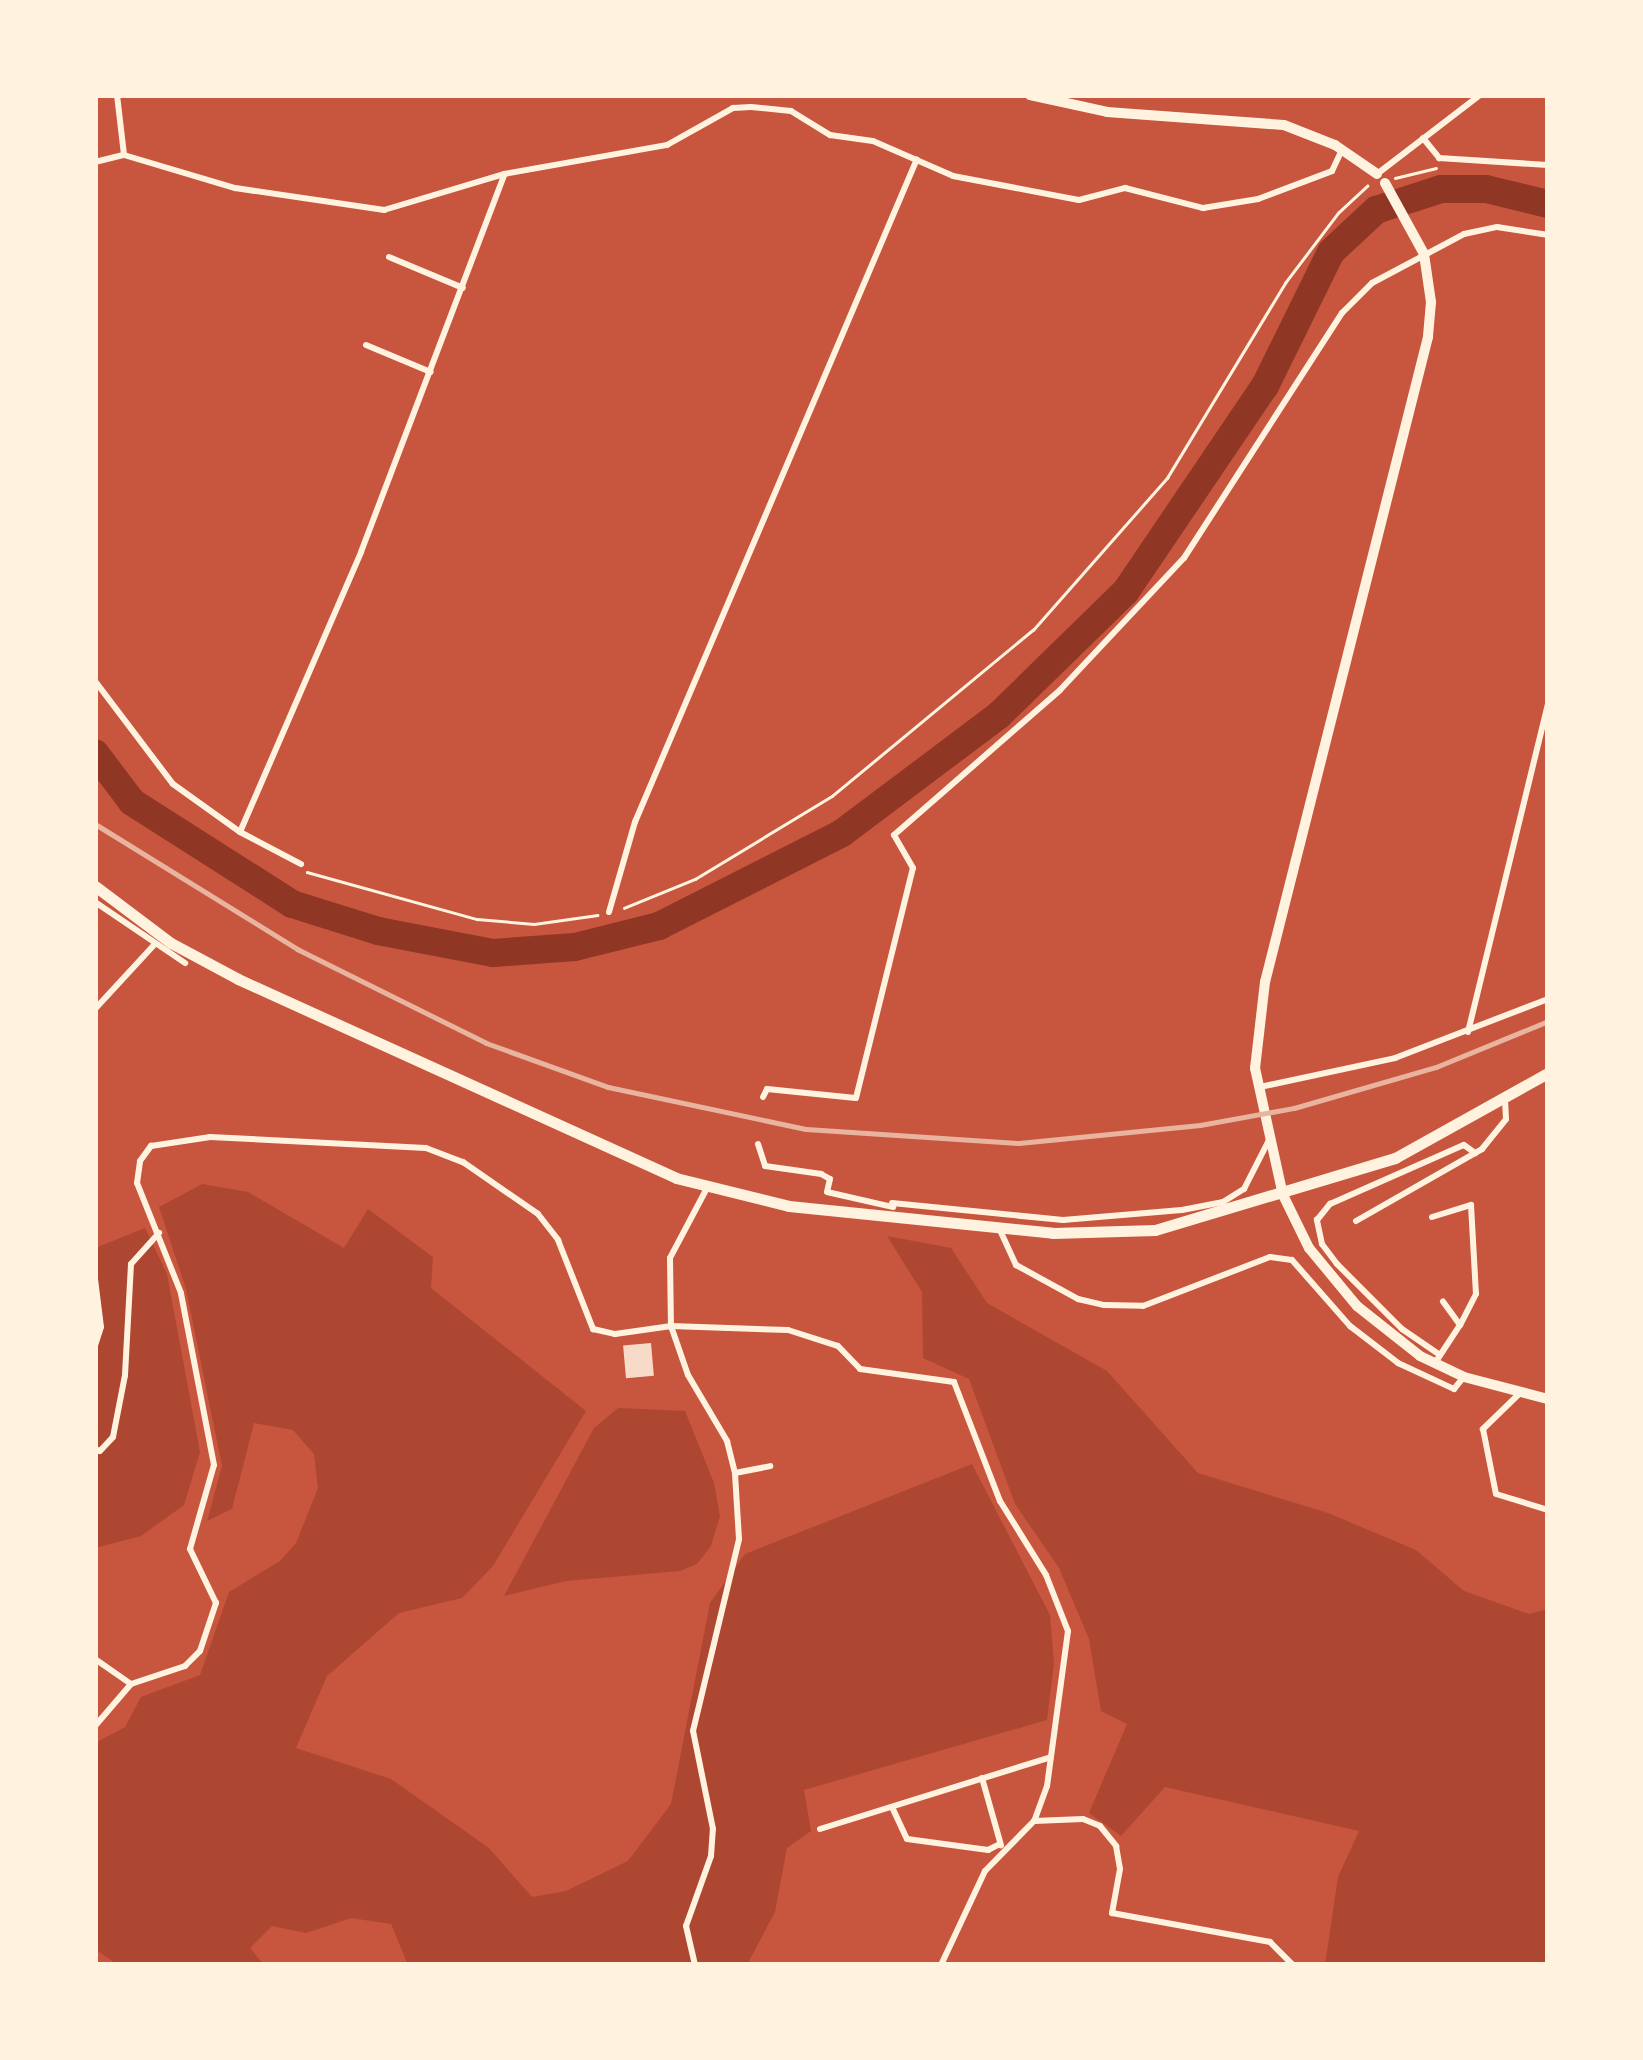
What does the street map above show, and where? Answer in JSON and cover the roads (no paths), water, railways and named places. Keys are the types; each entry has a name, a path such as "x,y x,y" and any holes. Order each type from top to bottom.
{"main road":[{"path":"1030,95 1107,112 1284,125 1342,150 1384,183 1422,250 1428,337 1264,982 1256,1055 1269,1140 1284,1195 1309,1248 1357,1306 1464,1377 1548,1399"},
{"path":"95,886 171,943 238,979 707,1188 789,1206 998,1228 1155,1230 1284,1195 1395,1158 1548,1073"}],"street":[{"path":"117,95 126,132 124,155"},
{"path":"1384,183 1423,138 1480,95"},
{"path":"95,162 124,155 235,188 384,210 504,174 667,145 733,108 751,106 791,111 830,135 873,141 953,176 1079,200 1125,188 1178,206 1203,208 1258,198 1319,176 1332,170 1342,150"},
{"path":"1423,138 1440,158 1548,165"},
{"path":"609,912 635,822 916,159"},
{"path":"240,832 431,372 504,174"},
{"path":"763,1097 767,1088 856,1098 913,868 894,834 1060,690 1148,599 1268,437 1342,313 1372,282 1422,250 1497,227 1548,235"},
{"path":"389,257 463,288"},
{"path":"366,345 431,372"},
{"path":"95,682 174,784 240,832 302,868"},
{"path":"1468,1032 1548,703"},
{"path":"95,902 184,962"},
{"path":"95,1009 155,944"},
{"path":"1260,1087 1326,1077 1468,1032 1548,999"},
{"path":"1356,1221 1476,1153 1506,1120 1505,1100"},
{"path":"95,1726 131,1684 185,1666 200,1651 216,1604 190,1549 214,1465 181,1293 137,1183 140,1161 151,1146 172,1139 314,1138 426,1148 463,1162 538,1214 558,1240 593,1329 614,1334 671,1326 788,1330 838,1346 860,1369 954,1382 1000,1501 1046,1575 1068,1631 1051,1757 1034,1821 1003,1846 986,1871 941,1965"},
{"path":"758,1144 765,1166 821,1174 830,1179 826,1192 892,1203 1063,1220 1182,1210 1223,1202 1244,1188 1269,1140"},
{"path":"1432,1218 1471,1205 1476,1294 1438,1359 1337,1264 1322,1244 1317,1220 1330,1204 1464,1145 1476,1153"},
{"path":"695,1965 686,1926 712,1856 713,1829 692,1731 739,1539 727,1440 688,1375 671,1326 670,1258 707,1188"},
{"path":"892,1203 898,1217"},
{"path":"998,1228 1016,1264 1078,1298 1104,1305 1143,1306 1270,1257 1292,1260 1350,1326 1398,1363 1454,1389 1464,1377"},
{"path":"95,1448 100,1451 113,1436 125,1375 131,1264 159,1233"},
{"path":"95,1278 101,1327 95,1346"},
{"path":"1443,1302 1460,1324"},
{"path":"1520,1393 1482,1429 1496,1494 1548,1510"},
{"path":"734,1474 770,1466"},
{"path":"95,1658 131,1684"},
{"path":"820,1829 1051,1757"},
{"path":"982,1778 1003,1846"},
{"path":"892,1806 906,1839 988,1850 1003,1846"},
{"path":"1034,1821 1083,1819 1100,1826 1116,1846 1120,1869 1112,1914 1270,1942 1292,1965"}],"waterway":[{"path":"95,753 132,802 292,904 378,931 493,953 575,947 659,926 842,833 999,715 1126,591 1265,386 1331,252 1376,210 1441,189 1486,189 1548,204"}],"railway":[{"path":"95,824 297,949 486,1043 608,1087 806,1129 1019,1143 1200,1125 1294,1108 1436,1067 1548,1021"}]}
